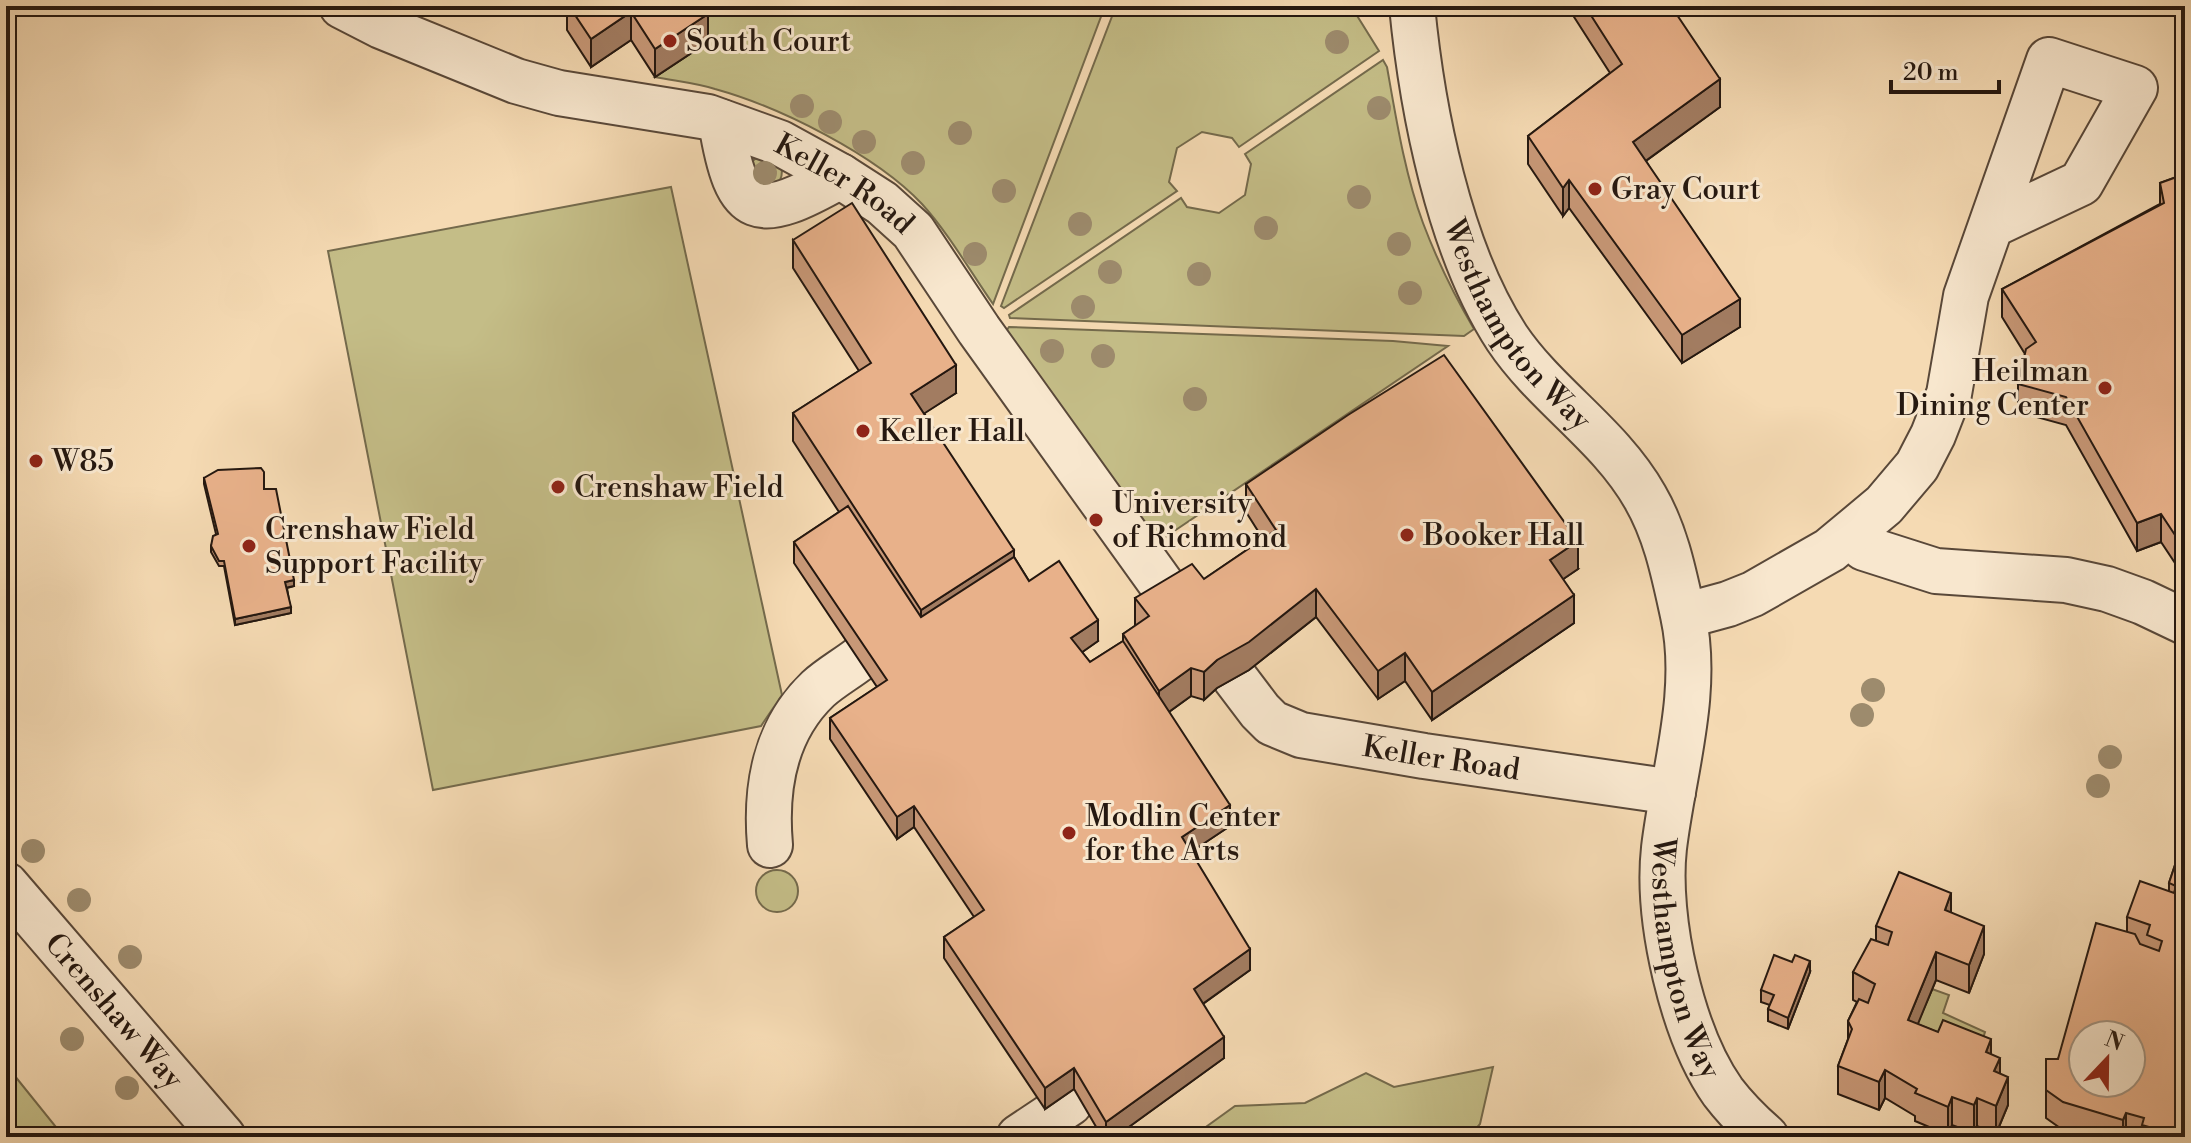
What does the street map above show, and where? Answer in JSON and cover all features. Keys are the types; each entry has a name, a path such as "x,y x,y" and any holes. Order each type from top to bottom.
{"street":[{"name":"Keller Road","path":"342,6 381,26 516,81 559,93 675,110 780,143 882,203 913,231 985,339 1175,603"},
{"name":"Westhampton Way","path":"1412,6 1421,89 1441,175 1476,278 1507,337 1540,379 1625,468 1644,495 1666,542 1684,616 1690,676 1664,852 1664,895 1676,979 1693,1031 1721,1089 1742,1116 1766,1137"},
{"path":"721,122 733,178 745,196 756,205 769,207 783,204 840,176"},
{"path":"1684,616 1728,604 1798,570 1842,541 1902,486 1917,466 1933,435 1949,394 1966,296 1992,225"},
{"path":"1864,548 1936,571 2066,580 2107,589 2185,622"},
{"path":"770,845 768,818 771,778 781,743 797,713 819,688 859,659"},
{"name":"Keller Road","path":"1235,678 1272,723 1301,735 1673,792"},
{"name":"Crenshaw Way","path":"6,885 223,1137"},
{"path":"1019,1137 1070,1103"}],"shaded area":[{"path":"684,6 1105,6 993,304 922,204 879,168 797,120 741,97 655,77 708,42"},
{"path":"1116,6 1351,6 1379,51 1239,147 1232,138 1202,132 1177,148 1169,182 1177,191 1004,308 1001,306"},
{"path":"1383,60 1417,205 1440,264 1474,329 1464,336 1010,318 1009,315 1181,198 1187,207 1219,213 1245,195 1251,164 1245,154"},
{"path":"759,156 781,164 780,180 768,191 750,163"},
{"name":"Crenshaw Field","path":"671,187 782,695 761,726 433,790 328,251"},
{"path":"1009,327 1393,341 1448,346 1158,542 1004,334"},
{"path":"777,870 792,876 798,891 792,906 777,912 762,906 756,891 762,876"},
{"path":"1932,989 1949,995 1943,1013 1985,1032 1979,1051 1908,1046"},
{"path":"6,1065 64,1137 6,1137"},
{"path":"1493,1067 1480,1124 1469,1137 1192,1137 1235,1106 1305,1103 1366,1073 1394,1087"}],"building":[{"path":"569,6 703,6 708,14 655,49 631,12 591,39"},
{"name":"Gray Court","path":"1585,6 1671,6 1720,79 1633,142 1740,299 1682,335 1569,180 1563,188 1528,136 1622,64"},
{"name":"Heilman Dining Center","path":"2185,174 2185,530 2175,535 2161,514 2137,523 2066,397 2018,384 2026,349 2036,342 2002,289 2164,203 2160,183"},
{"name":"Keller Hall","path":"852,203 956,365 911,394 1014,550 921,610 793,413 871,363 793,240"},
{"name":"Booker Hall","path":"1444,355 1578,541 1550,560 1574,595 1432,692 1405,653 1378,671 1316,589 1249,642 1217,660 1204,672 1191,668 1159,691 1123,634 1149,616 1135,598 1192,564 1204,579 1276,530 1246,484"},
{"name":"Crenshaw Field Support Facility","path":"261,468 264,472 264,489 276,489 294,580 285,582 291,607 235,619 224,561 219,561 211,546 213,536 218,534 204,478 218,470"},
{"name":"Modlin Center for the Arts","path":"848,506 921,617 1014,557 1029,581 1059,561 1098,620 1071,638 1090,662 1123,641 1230,805 1182,837 1250,949 1194,989 1224,1037 1106,1122 1074,1068 1045,1088 944,937 984,910 914,806 897,817 830,718 887,680 794,542"},
{"path":"2185,857 2185,1137 2142,1125 2144,1118 2126,1113 2123,1120 2063,1102 2046,1090 2046,1059 2058,1059 2067,1027 2067,1099 2147,1099 2147,1019 2069,1019 2096,923 2135,934 2140,944 2159,951 2162,941 2147,935 2150,925 2127,917 2140,881 2174,893 2176,886 2169,883 2176,862 2183,864"},
{"path":"1899,872 1951,893 1945,910 1984,926 1969,965 1936,952 1908,1020 1938,1032 1943,1020 1991,1039 1986,1052 2000,1058 1994,1071 2008,1077 1996,1106 1977,1098 1974,1105 1952,1097 1948,1107 1915,1093 1917,1089 1885,1070 1879,1082 1838,1066 1852,1029 1848,1021 1859,999 1868,1003 1875,984 1853,972 1871,939 1888,945 1892,932 1876,926"},
{"path":"1774,955 1792,962 1795,955 1810,961 1788,1018 1768,1009 1774,995 1761,990"}],"place":[{"name":"South Court","path":"670,41"},
{"name":"Gray Court","path":"1595,189"},
{"name":"Heilman Dining Center","path":"2105,388"},
{"name":"Keller Hall","path":"863,431"},
{"name":"W85","path":"36,461"},
{"name":"Crenshaw Field","path":"558,487"},
{"name":"University of Richmond","path":"1096,520"},
{"name":"Booker Hall","path":"1407,535"},
{"name":"Crenshaw Field Support Facility","path":"249,546"},
{"name":"Modlin Center for the Arts","path":"1069,833"}]}
